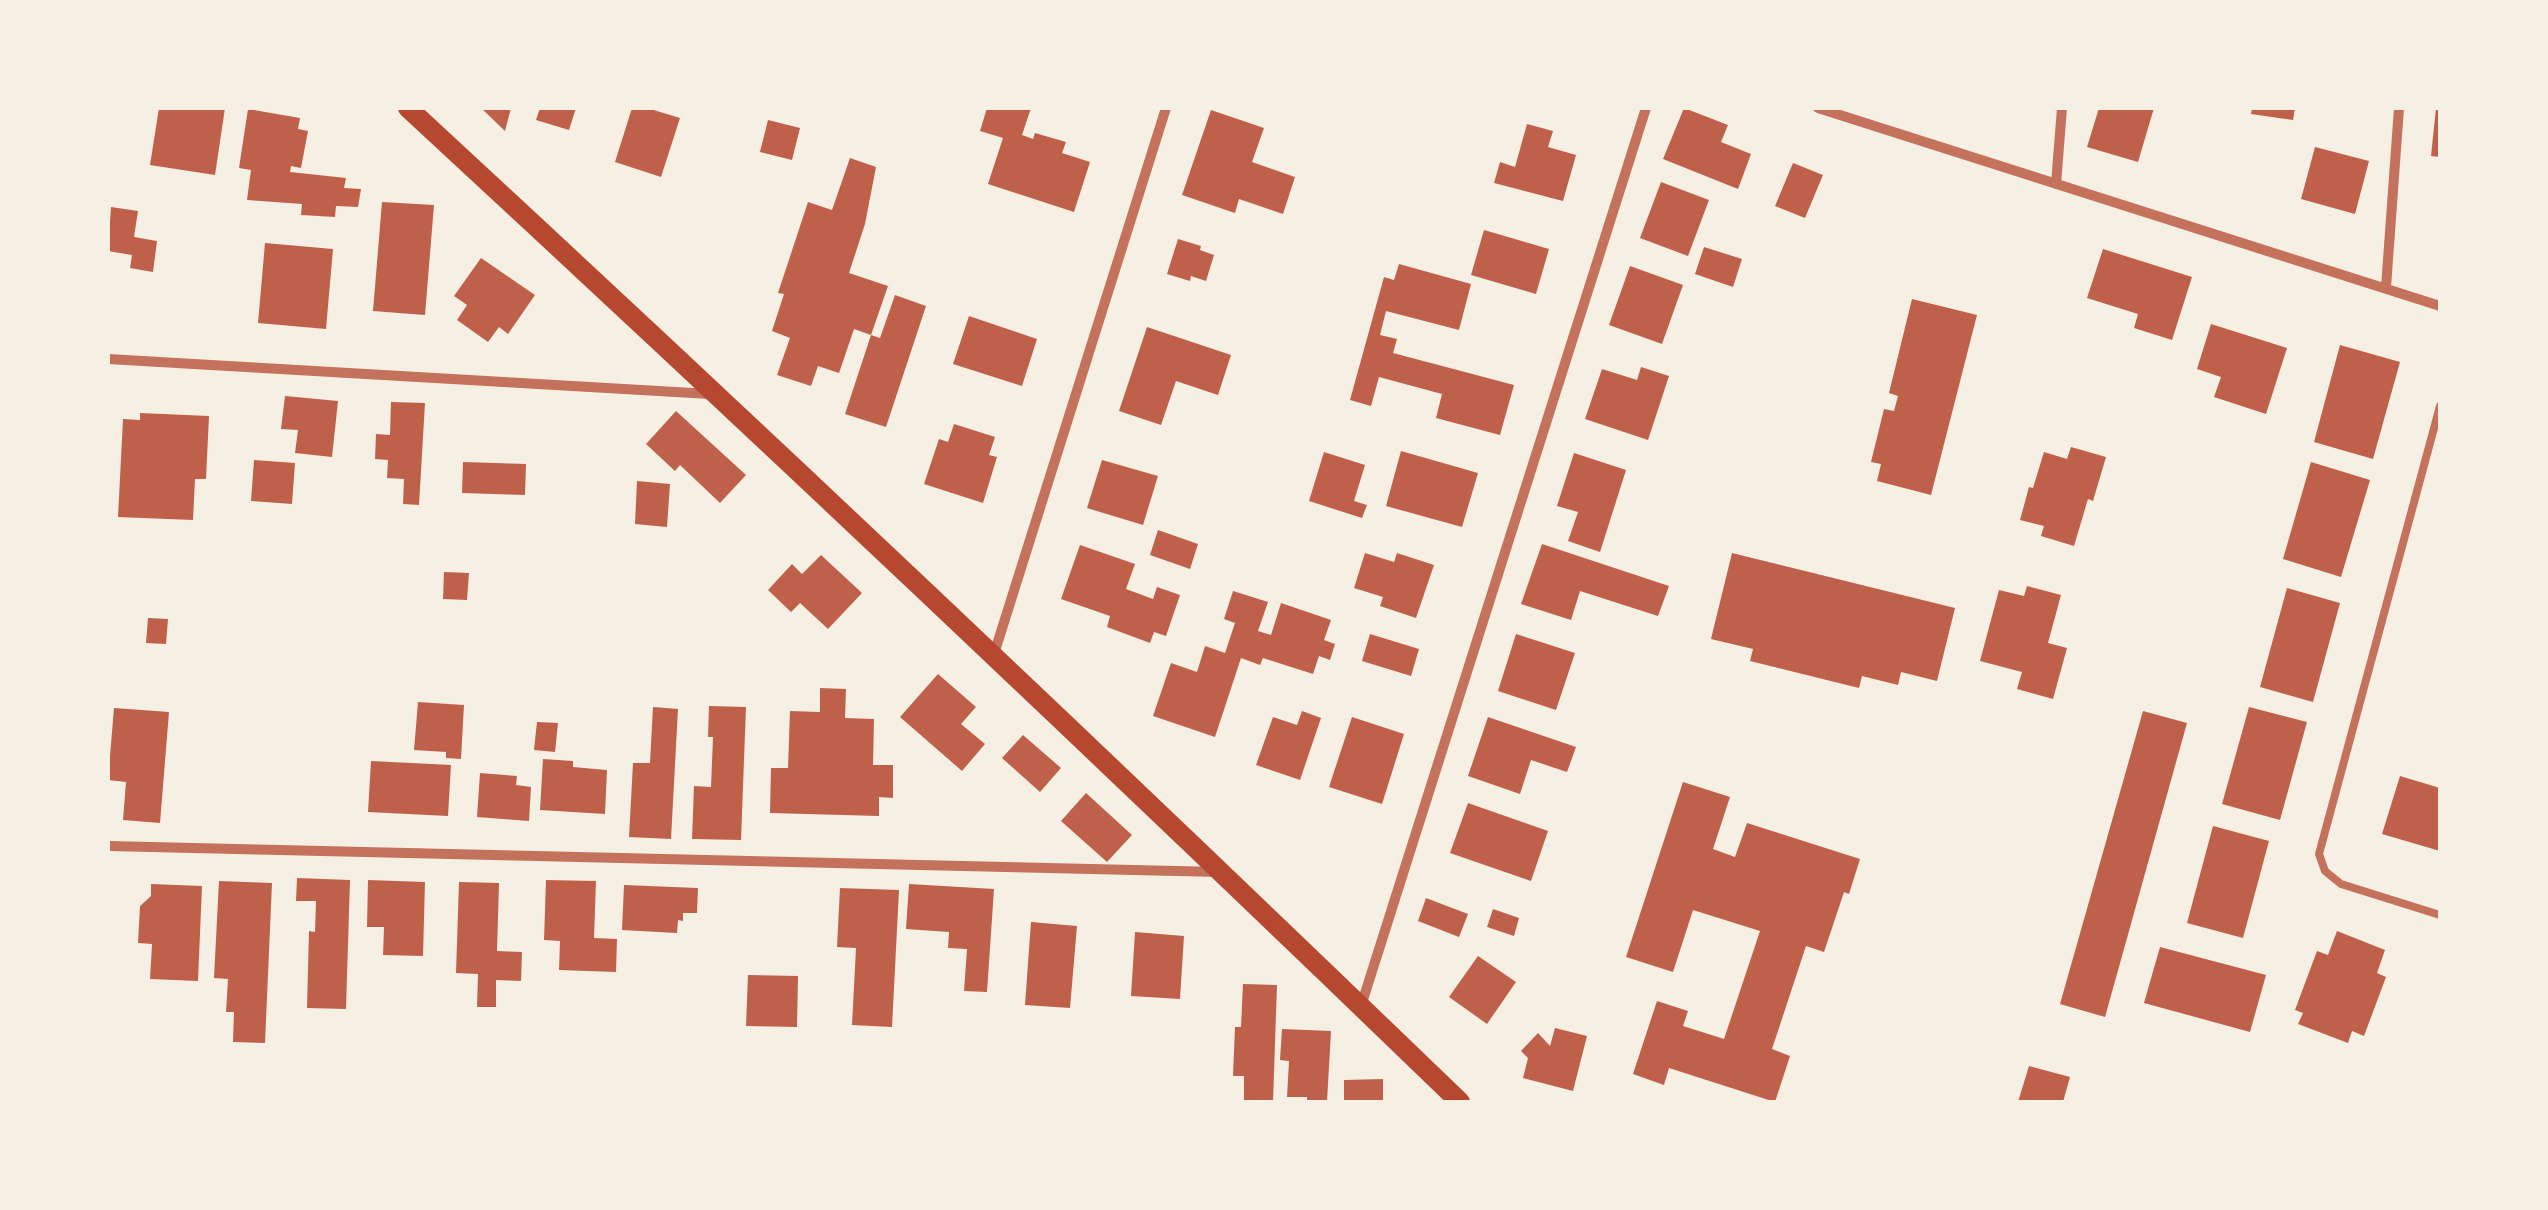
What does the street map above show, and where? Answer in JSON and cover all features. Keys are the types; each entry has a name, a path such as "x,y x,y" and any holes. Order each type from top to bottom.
{"main road":[{"path":"408,108 994,654 1460,1102"}],"street":[{"path":"994,654 1166,108"},
{"path":"1361,1007 1646,108"},
{"path":"1818,108 2440,306"},
{"path":"2056,184 2062,108"},
{"path":"2386,287 2399,108"},
{"path":"108,359 719,395"},
{"path":"108,846 1220,872"}],"lane":[{"path":"2440,406 2319,854 2325,871 2341,884 2440,914"}],"building":[{"path":"159,108 225,108 215,175 150,165"},
{"path":"481,108 511,108 505,131"},
{"path":"540,108 576,108 569,130 536,120"},
{"path":"632,108 647,108 680,118 661,177 615,162"},
{"path":"987,108 1031,108 1022,135 1033,139 1035,133 1066,142 1062,153 1090,162 1074,212 988,184 1003,138 980,131"},
{"path":"1684,108 1728,125 1721,142 1751,154 1738,189 1663,159"},
{"path":"2099,108 2154,108 2138,162 2087,147"},
{"path":"2252,108 2295,108 2293,120 2251,114"},
{"path":"2436,108 2440,108 2440,157 2431,156"},
{"path":"248,109 300,118 298,129 308,131 301,168 291,166 290,172 346,178 344,188 361,189 358,207 336,206 335,217 301,215 302,204 247,200 251,170 239,168"},
{"path":"1211,110 1264,128 1252,162 1295,177 1283,214 1239,199 1235,213 1182,195"},
{"path":"768,120 800,128 792,160 760,152"},
{"path":"1527,124 1553,131 1548,147 1576,155 1563,201 1494,183 1500,162 1515,167"},
{"path":"2315,147 2369,161 2355,214 2301,199"},
{"path":"850,158 876,167 865,224 849,273 888,286 871,335 854,329 839,373 818,366 811,386 777,375 790,338 772,331 784,294 778,293 808,202 832,210"},
{"path":"1793,163 1823,175 1805,218 1775,206"},
{"path":"1661,182 1709,200 1688,256 1640,238"},
{"path":"382,202 434,205 425,315 373,311"},
{"path":"111,207 138,211 134,237 157,241 153,272 130,268 132,255 108,251"},
{"path":"1484,230 1549,249 1536,294 1471,275"},
{"path":"1178,239 1214,255 1206,281 1167,274"},
{"path":"265,243 333,249 326,329 258,323"},
{"path":"1704,247 1742,259 1733,287 1695,274"},
{"path":"2103,249 2192,277 2172,340 2134,328 2138,314 2087,298"},
{"path":"481,258 535,295 508,334 499,327 488,342 457,320 467,305 454,296"},
{"path":"1399,264 1471,284 1459,330 1386,311 1380,335 1397,339 1393,353 1514,385 1500,435 1436,418 1442,394 1379,377 1371,406 1350,400 1384,277 1394,280"},
{"path":"1630,266 1683,285 1662,344 1609,325"},
{"path":"895,295 926,306 886,427 845,414 871,335 880,338"},
{"path":"1912,299 1977,315 1931,495 1877,481 1881,464 1871,462 1884,409 1894,411 1898,396 1889,393"},
{"path":"969,316 1037,339 1022,386 953,364"},
{"path":"2211,324 2287,348 2266,414 2214,397 2221,377 2197,369"},
{"path":"1147,327 1231,355 1218,395 1176,381 1161,425 1119,411"},
{"path":"2340,345 2400,362 2373,459 2314,442"},
{"path":"1641,367 1669,376 1648,440 1585,419 1602,369 1637,380"},
{"path":"285,396 338,401 332,457 295,453 298,430 281,429"},
{"path":"391,402 425,403 419,505 403,504 404,479 387,478 388,460 375,459 376,434 390,435"},
{"path":"676,411 746,475 720,503 680,465 675,471 646,444"},
{"path":"140,413 209,416 206,479 195,479 193,520 118,517 123,419 140,420"},
{"path":"954,424 995,437 989,455 997,457 983,503 924,484 939,439 948,442"},
{"path":"2071,447 2106,457 2074,546 2041,536 2044,526 2020,520 2044,452 2067,459"},
{"path":"1401,451 1478,473 1462,527 1386,506"},
{"path":"1324,452 1365,465 1354,501 1367,505 1362,518 1309,501"},
{"path":"1574,453 1626,470 1600,552 1568,541 1578,512 1557,506"},
{"path":"254,460 295,463 292,504 251,501"},
{"path":"1102,460 1158,476 1143,525 1087,508"},
{"path":"463,462 526,464 525,495 462,493"},
{"path":"2311,462 2370,480 2341,577 2283,559"},
{"path":"637,481 670,484 667,527 635,524"},
{"path":"1158,530 1198,544 1190,569 1150,555"},
{"path":"1542,544 1669,586 1658,616 1580,591 1571,620 1521,604"},
{"path":"1080,545 1135,564 1126,589 1153,599 1157,587 1180,595 1166,636 1154,632 1150,643 1107,627 1110,616 1061,599"},
{"path":"1365,553 1394,562 1397,553 1434,565 1416,618 1380,606 1383,597 1354,588"},
{"path":"1732,553 1955,608 1937,681 1901,672 1898,685 1862,676 1859,688 1750,661 1753,649 1711,639"},
{"path":"821,555 862,593 828,629 800,603 791,612 768,590 792,564 802,574"},
{"path":"444,572 469,573 467,600 443,599"},
{"path":"2027,586 2061,595 2048,643 2067,648 2053,699 2017,689 2022,672 1980,661 1999,590 2024,596"},
{"path":"2287,588 2340,603 2313,702 2260,687"},
{"path":"1233,591 1268,602 1258,631 1271,635 1281,603 1331,620 1324,640 1335,644 1330,660 1319,656 1313,674 1263,658 1260,665 1241,658 1215,737 1153,716 1171,663 1197,672 1205,646 1225,653 1235,623 1224,619"},
{"path":"148,618 168,619 166,644 146,643"},
{"path":"1370,634 1419,649 1411,676 1362,661"},
{"path":"1516,634 1575,653 1556,710 1498,691"},
{"path":"938,674 976,707 961,724 985,744 962,771 900,717"},
{"path":"820,688 846,689 845,718 874,719 873,765 893,765 893,798 879,797 879,816 770,813 771,768 788,768 790,711 820,712"},
{"path":"418,702 464,705 461,759 446,758 446,752 414,750"},
{"path":"709,706 746,707 741,840 692,839 694,786 711,787 713,737 708,737"},
{"path":"653,707 678,709 671,839 629,837 633,763 650,763"},
{"path":"2249,707 2307,722 2280,820 2222,804"},
{"path":"114,708 169,712 160,823 123,820 126,782 108,780"},
{"path":"1302,711 1321,718 1300,780 1256,765 1273,717 1297,725"},
{"path":"2143,711 2187,723 2105,1017 2060,1004"},
{"path":"1352,717 1404,734 1382,804 1329,787"},
{"path":"1488,717 1576,747 1567,772 1531,760 1520,794 1468,776"},
{"path":"537,722 558,723 555,752 534,750"},
{"path":"1023,735 1061,768 1040,792 1002,758"},
{"path":"543,759 573,761 573,767 607,770 605,814 540,810"},
{"path":"371,761 451,765 448,816 368,812"},
{"path":"480,773 517,776 516,785 531,787 529,821 477,817"},
{"path":"2400,776 2440,788 2440,851 2382,834"},
{"path":"1683,782 1730,797 1713,849 1735,857 1747,823 1860,859 1849,894 1844,892 1824,952 1806,946 1772,1049 1790,1056 1775,1102 1669,1068 1664,1085 1633,1074 1657,1001 1688,1011 1683,1026 1724,1039 1760,931 1693,910 1673,972 1626,957"},
{"path":"1086,793 1132,835 1107,862 1061,821"},
{"path":"1468,803 1548,831 1531,881 1450,853"},
{"path":"2213,826 2269,841 2243,938 2187,923"},
{"path":"297,878 350,880 346,1009 307,1008 309,931 315,932 316,901 296,901"},
{"path":"368,880 425,882 423,956 383,955 384,927 367,927"},
{"path":"546,880 596,881 594,938 617,939 616,972 559,970 560,941 544,940"},
{"path":"219,881 272,883 265,1043 233,1042 234,1012 226,1012 228,979 214,978"},
{"path":"459,882 499,883 497,951 522,952 521,981 496,980 496,1007 477,1007 478,974 456,973"},
{"path":"151,884 202,886 198,981 150,979 152,944 138,943 140,906 151,896"},
{"path":"909,884 994,889 987,992 964,991 967,949 948,948 949,932 906,929"},
{"path":"624,885 698,888 697,913 683,913 677,933 622,930"},
{"path":"840,888 899,890 892,1027 852,1025 856,948 837,947"},
{"path":"1426,898 1468,914 1459,937 1418,921"},
{"path":"1493,909 1519,918 1514,936 1487,927"},
{"path":"1031,922 1077,926 1070,1008 1025,1005"},
{"path":"2337,931 2385,950 2377,973 2386,977 2364,1036 2352,1031 2348,1043 2298,1024 2303,1013 2295,1010 2317,951 2328,955"},
{"path":"1135,932 1184,936 1180,999 1131,996"},
{"path":"2160,947 2266,975 2250,1032 2144,1003"},
{"path":"1478,956 1516,982 1487,1024 1449,997"},
{"path":"748,975 798,976 797,1027 746,1026"},
{"path":"1243,984 1277,985 1273,1102 1244,1102 1244,1076 1233,1076 1235,1027 1241,1027"},
{"path":"1555,1028 1587,1036 1573,1091 1523,1078 1528,1058 1521,1051 1538,1033 1550,1046"},
{"path":"1282,1029 1331,1031 1327,1102 1287,1097 1289,1061 1280,1060"},
{"path":"2029,1066 2070,1077 2063,1102 2018,1102"},
{"path":"1383,1079 1383,1102 1344,1102 1344,1080"}]}
